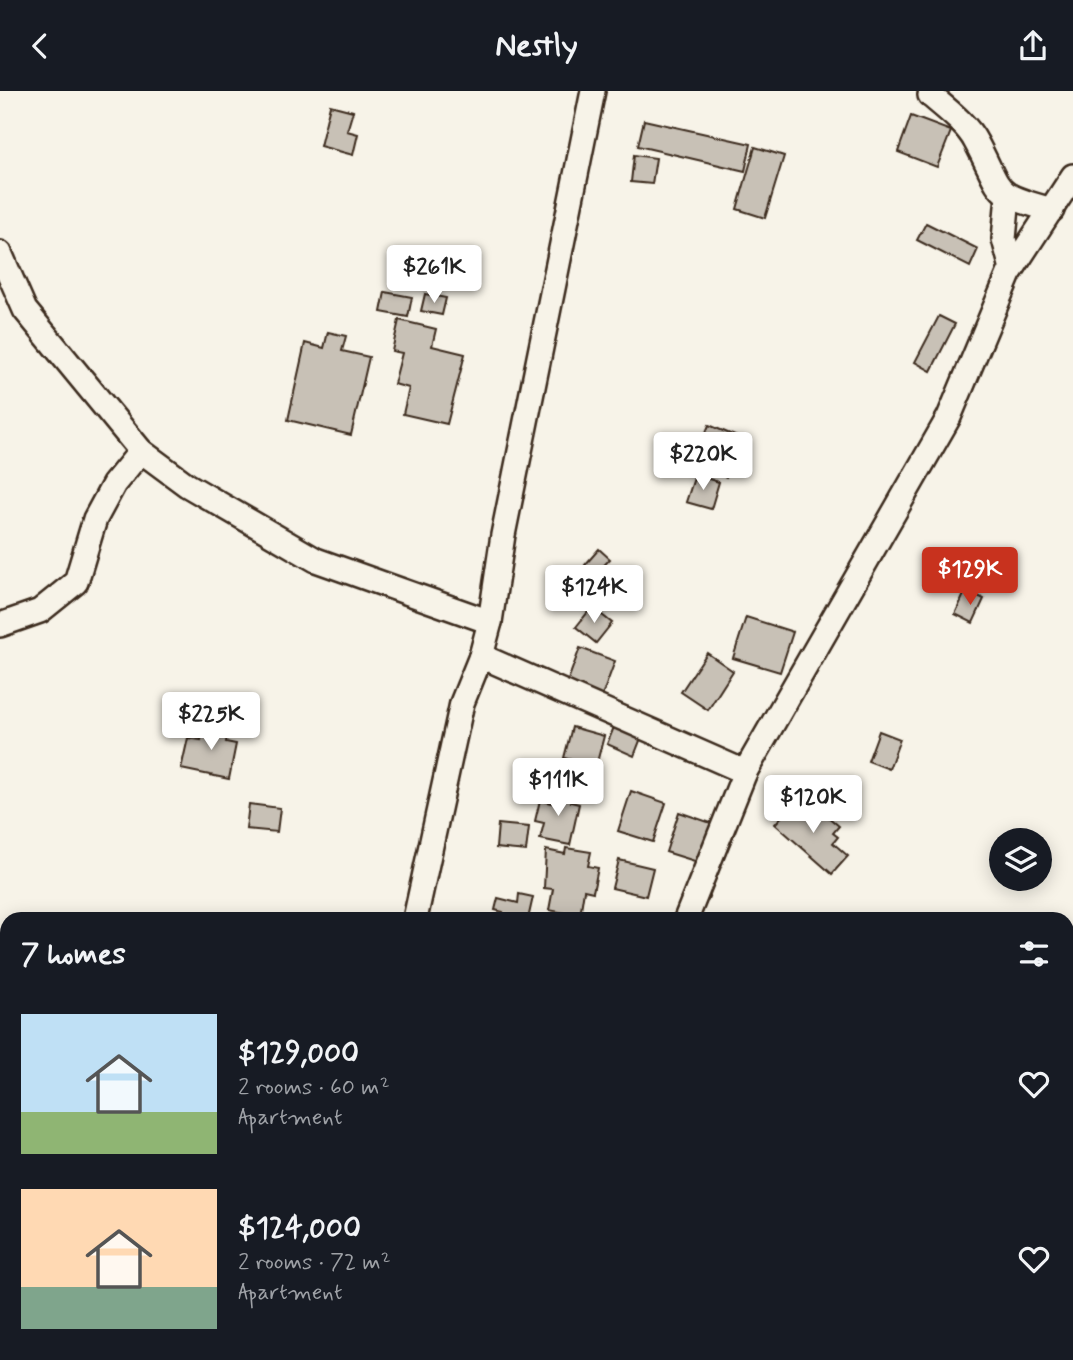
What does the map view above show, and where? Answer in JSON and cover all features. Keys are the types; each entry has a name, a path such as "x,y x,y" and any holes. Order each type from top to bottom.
{"street":[{"path":"417,912 462,703 481,656 490,622 503,535 593,91"},
{"path":"930,95 973,136 992,177 1008,196 1004,239 1012,269"},
{"path":"1008,196 1065,194"},
{"path":"688,912 745,772 949,417 1012,269 1065,194"},
{"path":"0,253 25,310 141,451 187,485 316,560 490,622"},
{"path":"0,625 40,611 76,582 95,519 114,484 141,451"},
{"path":"481,656 745,772"}],"building":[{"path":"330,105 353,111 347,131 358,134 353,155 320,146"},
{"path":"911,116 951,131 937,167 898,152"},
{"path":"644,120 751,144 745,171 638,146"},
{"path":"755,147 784,156 765,218 737,209"},
{"path":"634,155 656,158 652,184 631,182"},
{"path":"926,223 978,249 970,267 917,240"},
{"path":"385,292 412,297 408,317 381,312"},
{"path":"425,294 446,298 442,315 421,311"},
{"path":"939,316 955,324 931,371 915,362"},
{"path":"399,320 436,329 432,346 465,354 447,424 403,414 409,388 394,384 402,353 392,351"},
{"path":"328,332 346,336 342,351 369,357 351,435 288,420 305,343 324,348"},
{"path":"709,425 742,439 726,477 693,463"},
{"path":"695,475 719,482 711,509 686,502"},
{"path":"599,549 610,559 595,575 585,565"},
{"path":"966,590 984,599 973,623 955,614"},
{"path":"592,607 612,623 596,643 576,627"},
{"path":"746,617 793,632 780,672 733,658"},
{"path":"580,648 615,661 602,696 567,683"},
{"path":"707,653 733,671 708,710 681,692"},
{"path":"212,719 230,722 226,742 236,744 229,779 181,769 188,738 201,740 203,730 209,732"},
{"path":"572,727 604,736 596,766 564,758"},
{"path":"614,727 641,738 634,756 607,744"},
{"path":"879,731 900,739 889,769 868,761"},
{"path":"555,790 573,794 571,802 579,804 570,845 540,839 544,823 535,821 540,800 552,803"},
{"path":"631,791 666,803 653,842 618,831"},
{"path":"797,799 815,816 820,810 839,826 833,833 838,837 833,843 848,856 832,874 775,824"},
{"path":"249,804 280,808 277,832 246,829"},
{"path":"679,812 714,824 701,863 666,852"},
{"path":"498,824 529,827 526,851 496,848"},
{"path":"566,848 591,852 588,866 598,868 593,892 584,890 581,912 549,910 553,889 544,888 546,850 565,854"},
{"path":"619,860 653,868 646,896 612,888"},
{"path":"519,894 533,897 530,912 495,910 498,898 518,903"}]}
